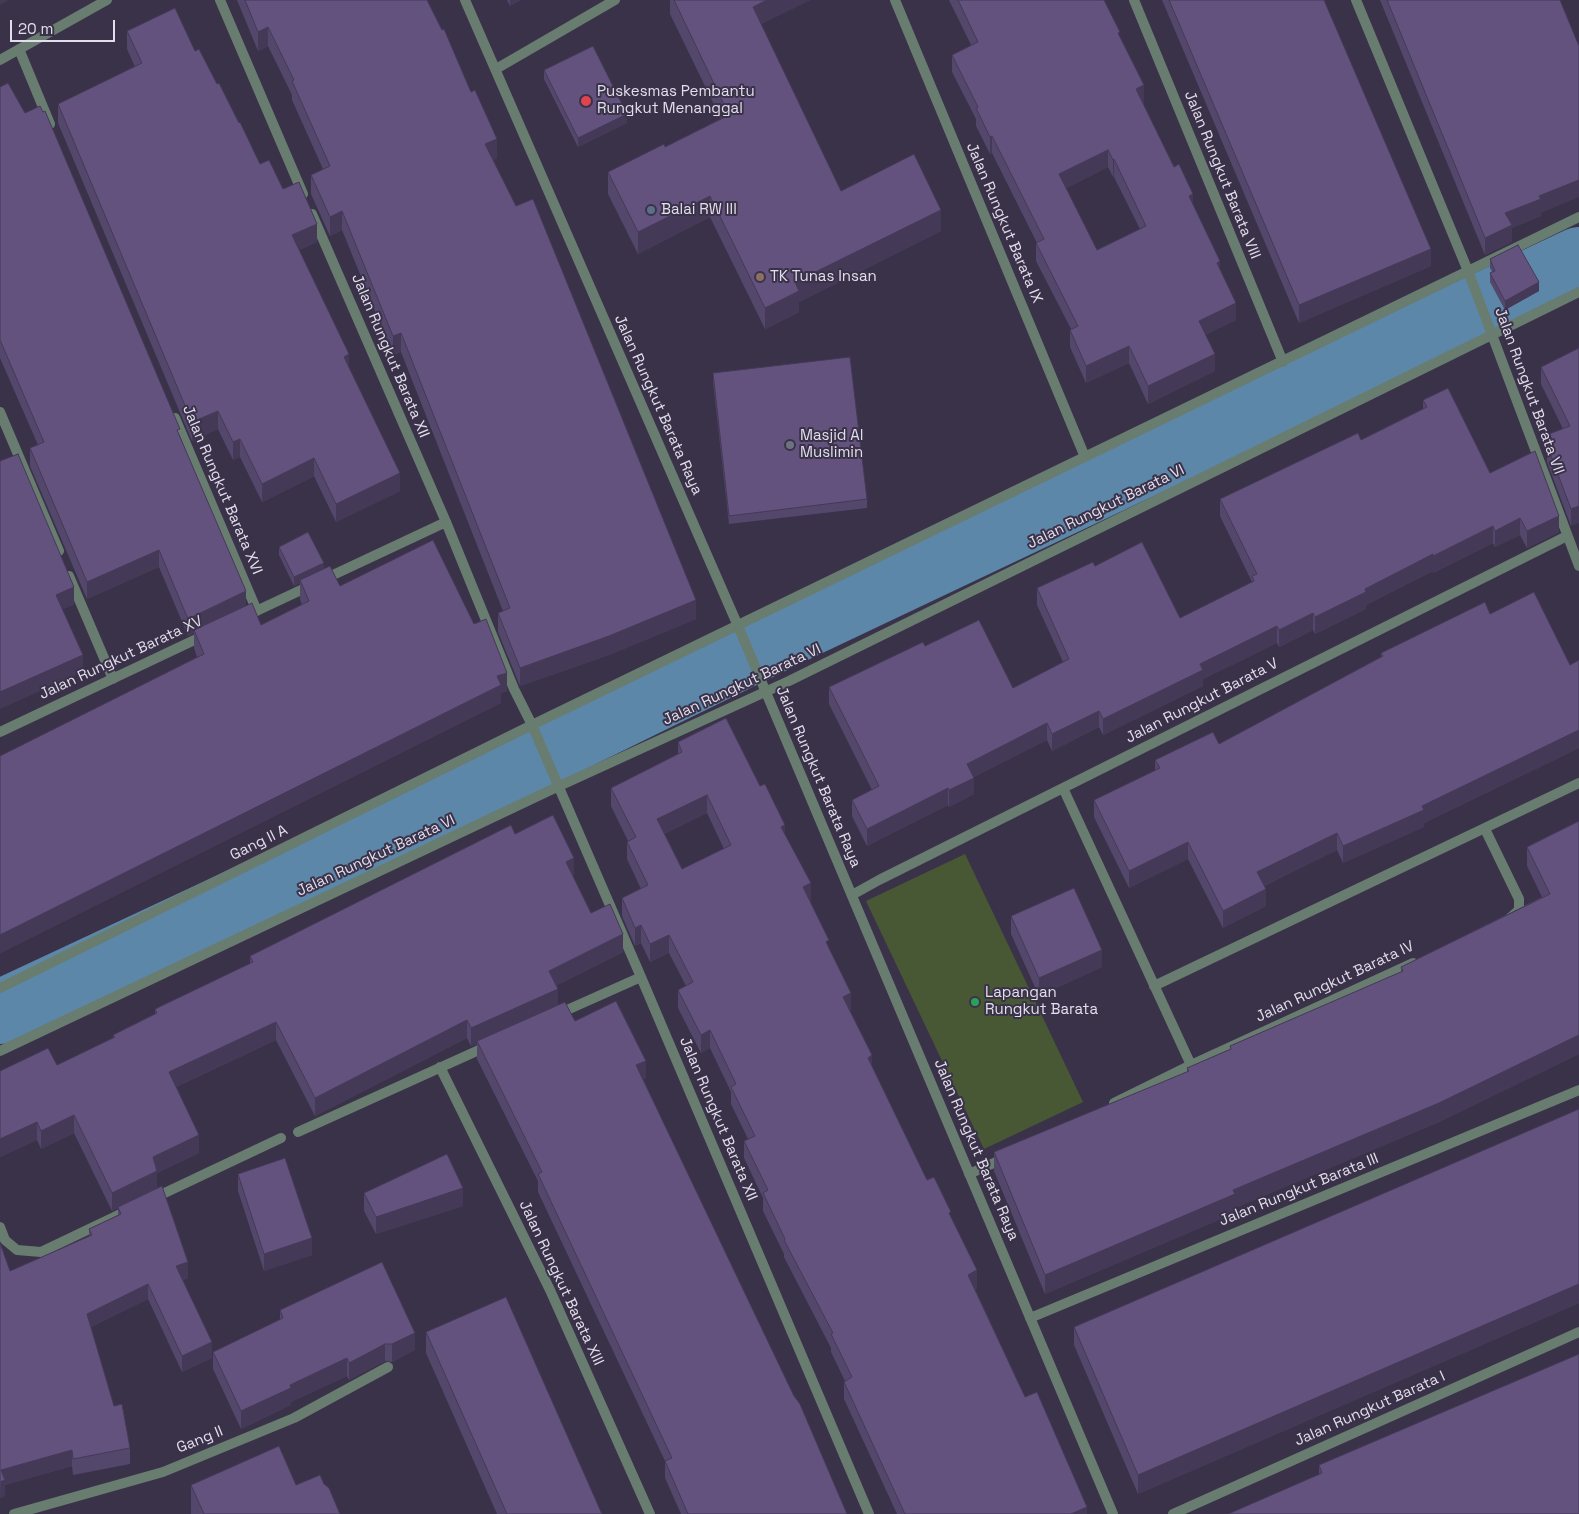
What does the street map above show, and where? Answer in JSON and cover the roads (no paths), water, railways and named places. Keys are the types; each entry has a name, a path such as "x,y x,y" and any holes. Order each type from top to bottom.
{"street":[{"path":"0,60 107,0"},
{"name":"Jalan Rungkut Barata XII","path":"220,0 446,522 514,689 532,725 641,977 869,1514"},
{"name":"Jalan Rungkut Barata Raya","path":"466,0 766,691 1113,1514"},
{"path":"496,69 615,0"},
{"name":"Jalan Rungkut Barata IX","path":"895,0 1085,457"},
{"name":"Jalan Rungkut Barata VIII","path":"1134,0 1283,362"},
{"path":"1356,0 1468,271"},
{"path":"19,49 54,132"},
{"path":"532,725 1579,217"},
{"name":"Jalan Rungkut Barata VII","path":"1468,271 1579,566"},
{"name":"Jalan Rungkut Barata VI","path":"0,1051 556,782 766,691 1579,292"},
{"name":"Jalan Rungkut Barata XVI","path":"171,408 256,611"},
{"path":"0,412 113,679"},
{"path":"239,619 446,522"},
{"name":"Jalan Rungkut Barata V","path":"852,895 1567,536"},
{"name":"Jalan Rungkut Barata XV","path":"0,732 212,632"},
{"name":"Gang II A","path":"0,988 532,725"},
{"path":"1154,986 1579,783"},
{"path":"1063,788 1191,1065"},
{"path":"1485,829 1519,899 1519,910 1511,918 1502,922"},
{"name":"Jalan Rungkut Barata IV","path":"1104,1108 1191,1065 1422,959"},
{"path":"545,1020 641,977"},
{"path":"298,1132 501,1039"},
{"name":"Jalan Rungkut Barata XIII","path":"440,1067 550,1290 650,1514"},
{"name":"Jalan Rungkut Barata III","path":"1030,1318 1579,1090"},
{"path":"0,1227 5,1240 17,1250 41,1252 281,1138"},
{"path":"969,1174 1016,1152"},
{"name":"Jalan Rungkut Barata I","path":"1173,1514 1579,1332"},
{"name":"Gang II","path":"14,1514 163,1472 294,1418 388,1367"}],"waterway":[{"path":"0,1012 383,833 790,633 1579,259"}],"place":[{"name":"Puskesmas Pembantu Rungkut Menanggal","path":"586,101"},
{"name":"Balai RW III","path":"651,210"},
{"name":"TK Tunas Insan","path":"760,277"},
{"name":"Masjid Al Muslimin","path":"790,445"},
{"name":"Lapangan Rungkut Barata","path":"975,1002"}]}
